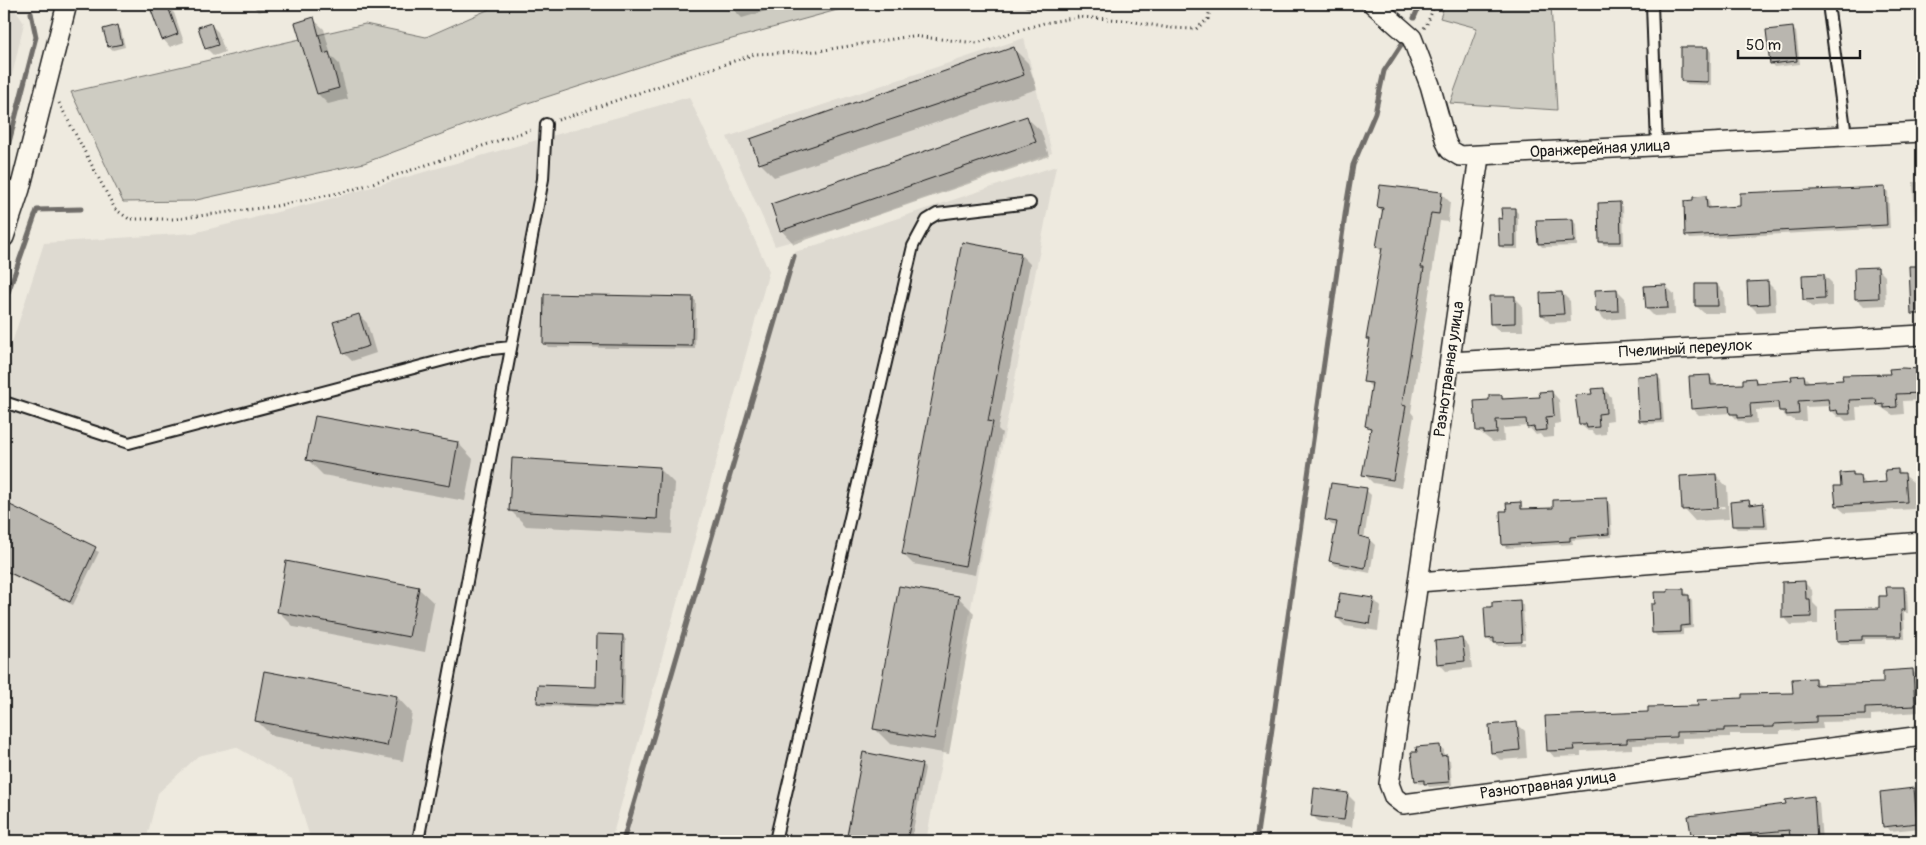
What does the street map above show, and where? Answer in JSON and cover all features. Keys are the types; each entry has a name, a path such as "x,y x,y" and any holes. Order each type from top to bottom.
{"street":[{"path":"4,237 12,186 46,84 67,4"},
{"name":"Оранжерейная улица","path":"1373,4 1412,38 1430,85 1450,150 1460,156 1922,132"},
{"name":"Разнотравная улица","path":"1480,156 1389,784 1394,797 1402,804 1922,736"},
{"name":"Пчелиный переулок","path":"1450,362 1922,335"},
{"path":"1418,582 1922,542"}],"lane":[{"path":"1652,4 1657,147"},
{"path":"1828,4 1846,136"},
{"path":"418,841 543,179 546,124"},
{"path":"774,841 913,246 927,220 937,214 1030,203"},
{"path":"4,402 129,444 482,350 511,347"}],"path":[{"path":"46,84 69,119 115,208 129,220 175,219 276,206 352,190 754,54 818,51 912,36 977,43 1044,23 1079,17 1124,20 1169,28 1196,29 1208,19 1211,4"},
{"path":"1412,38 1427,24 1435,4"}],"shaded area":[{"path":"501,4 859,4 692,50 503,111 364,163 192,201 123,202 71,92 365,24 426,37"},
{"path":"1445,4 1551,4 1557,110 1450,103 1477,28 1440,18"},
{"path":"4,8 16,11 24,23 4,111"},
{"path":"1024,38 1052,153 836,229 775,246 727,137"},
{"path":"689,97 769,271 611,841 311,841 292,779 236,747 198,756 158,793 146,841 4,841 4,368 44,243 193,233 322,201"},
{"path":"1056,166 926,841 624,841 792,253"}],"building":[{"path":"167,4 178,34 162,40 151,10"},
{"path":"314,17 324,54 329,52 339,88 317,94 295,23"},
{"path":"211,23 218,45 205,49 198,27"},
{"path":"118,25 122,44 108,47 103,29"},
{"path":"1793,27 1797,61 1770,64 1766,30"},
{"path":"1014,47 1024,75 759,164 750,139"},
{"path":"1681,47 1708,47 1708,82 1681,81"},
{"path":"1027,116 1036,142 780,231 771,204"},
{"path":"1380,185 1442,192 1439,214 1431,213 1421,268 1424,268 1402,405 1406,406 1393,480 1362,475 1371,428 1365,426 1372,383 1363,382 1370,339 1366,339 1382,248 1376,247 1383,208 1377,207"},
{"path":"1885,187 1887,225 1685,236 1684,201 1693,200 1693,197 1706,196 1707,208 1740,206 1740,193"},
{"path":"1620,202 1621,242 1599,242 1598,203"},
{"path":"1501,208 1515,208 1515,246 1499,246 1498,218 1502,219"},
{"path":"1573,219 1574,242 1538,244 1536,220"},
{"path":"962,242 1021,253 988,421 993,422 965,566 902,554"},
{"path":"1909,266 1922,266 1922,314 1911,314"},
{"path":"1878,267 1879,298 1855,299 1854,268"},
{"path":"1824,274 1825,299 1803,300 1802,275"},
{"path":"1768,281 1769,304 1748,305 1747,282"},
{"path":"1695,284 1717,284 1718,306 1695,306"},
{"path":"1666,285 1668,308 1646,309 1644,286"},
{"path":"1617,289 1618,311 1596,312 1595,290"},
{"path":"1562,292 1564,314 1541,315 1540,293"},
{"path":"544,294 693,297 692,346 543,344"},
{"path":"1489,296 1515,296 1515,323 1490,324"},
{"path":"359,314 369,346 343,354 333,322"},
{"path":"1889,369 1922,369 1922,393 1896,394 1897,407 1884,408 1884,404 1877,405 1876,399 1849,400 1850,414 1838,414 1837,410 1830,411 1828,399 1798,401 1799,414 1786,415 1786,411 1779,411 1778,402 1750,404 1751,417 1738,418 1738,414 1730,414 1729,406 1691,409 1689,376 1710,375 1711,385 1743,384 1743,379 1755,378 1756,383 1792,380 1791,376 1804,375 1805,382 1843,380 1842,375 1890,374"},
{"path":"1658,375 1661,420 1639,421 1637,376"},
{"path":"1604,388 1606,413 1598,414 1599,427 1587,428 1586,424 1579,424 1575,395 1592,394 1591,389"},
{"path":"1552,391 1554,416 1546,417 1547,430 1535,431 1534,427 1527,428 1526,419 1496,420 1497,433 1484,434 1484,431 1476,431 1474,401 1489,400 1489,395 1502,395 1502,399 1540,397 1539,392"},
{"path":"315,416 458,442 450,486 306,460"},
{"path":"512,458 660,467 657,519 509,511"},
{"path":"1898,469 1898,473 1905,473 1907,502 1836,506 1834,486 1841,486 1840,473 1853,472 1853,475 1860,475 1861,484 1886,482 1885,470"},
{"path":"1716,474 1718,508 1682,510 1680,476"},
{"path":"1331,483 1367,488 1359,536 1370,539 1365,568 1329,561 1337,522 1325,520"},
{"path":"1607,498 1609,534 1570,537 1570,541 1502,545 1500,511 1507,511 1506,503 1521,502 1521,509 1553,508 1553,500"},
{"path":"1749,500 1750,505 1763,503 1765,526 1732,526 1730,502"},
{"path":"4,502 96,547 70,602 4,570"},
{"path":"286,561 419,587 409,637 277,612"},
{"path":"1805,581 1806,599 1810,599 1811,617 1782,618 1782,582"},
{"path":"899,586 959,596 934,739 873,729"},
{"path":"1886,587 1904,587 1905,610 1901,610 1902,636 1862,636 1862,640 1837,641 1836,609 1879,608 1879,596 1887,596"},
{"path":"1668,589 1684,589 1684,595 1689,595 1690,625 1680,626 1680,632 1652,633 1651,604 1655,604 1654,592 1668,592"},
{"path":"1340,593 1374,598 1370,624 1336,618"},
{"path":"1520,600 1522,642 1494,643 1494,638 1486,639 1484,607 1492,607 1492,602"},
{"path":"597,634 623,635 621,706 537,703 538,685 596,687"},
{"path":"1462,638 1465,661 1437,664 1435,641"},
{"path":"1913,669 1915,706 1865,708 1865,715 1816,716 1816,722 1774,724 1774,727 1724,728 1724,731 1676,732 1676,737 1627,739 1627,743 1574,745 1575,750 1547,751 1545,716 1648,712 1648,707 1698,706 1697,700 1742,698 1742,694 1793,693 1792,679 1815,678 1815,685 1883,683 1883,671"},
{"path":"264,671 397,696 387,746 255,721"},
{"path":"1517,722 1520,750 1491,753 1489,725"},
{"path":"1440,745 1441,756 1447,755 1449,782 1424,784 1424,780 1415,781 1411,752 1417,752 1416,747"},
{"path":"863,752 922,764 907,841 846,841"},
{"path":"1314,788 1348,793 1344,820 1311,816"},
{"path":"1914,788 1917,823 1883,827 1880,792"},
{"path":"1814,796 1817,839 1791,841 1789,830 1723,836 1724,839 1706,841 1705,839 1692,840 1688,816 1786,804 1785,800"}],"waterway":[{"path":"1414,18 1420,4"},
{"path":"4,162 36,37 31,13"},
{"path":"1256,841 1353,165 1375,113 1384,71 1401,45"},
{"path":"4,304 37,210 81,209"},
{"path":"623,841 794,256"}]}
